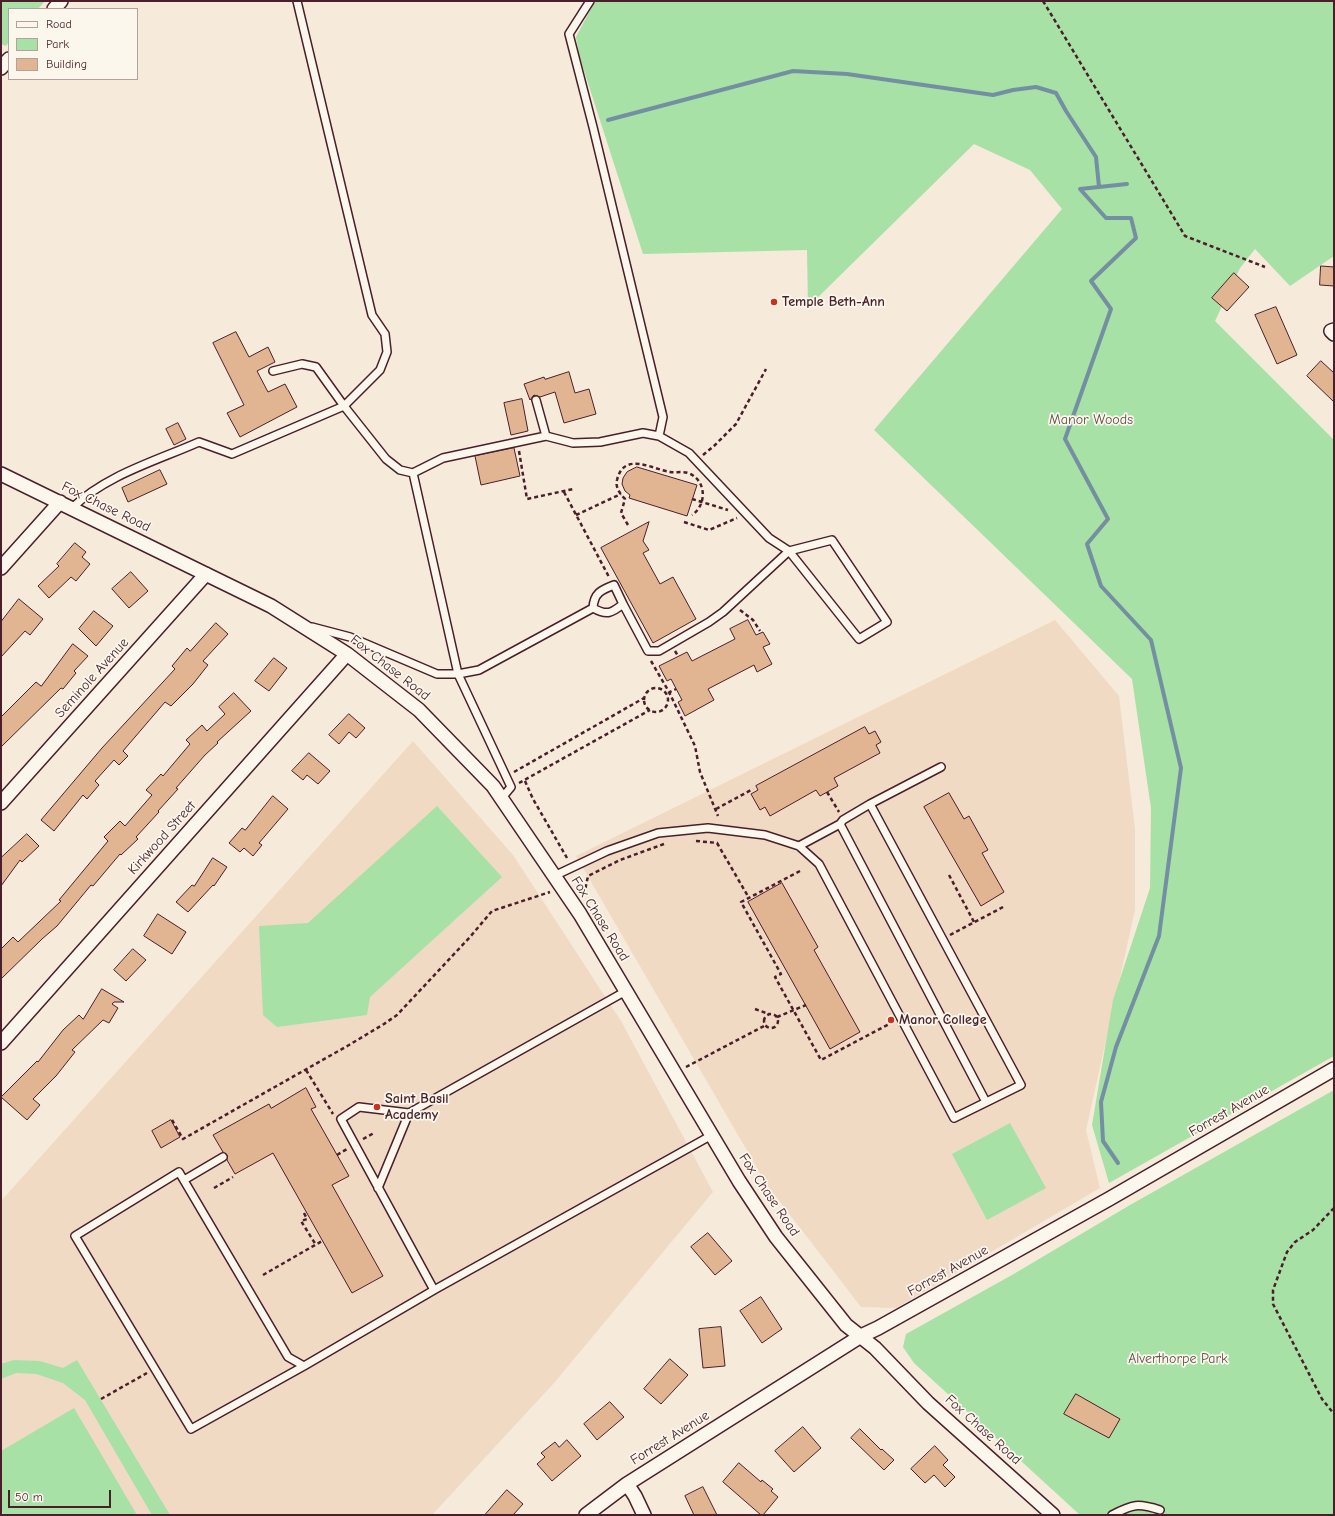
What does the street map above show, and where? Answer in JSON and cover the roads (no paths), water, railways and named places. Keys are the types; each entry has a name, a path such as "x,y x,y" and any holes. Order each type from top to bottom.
{"street":[{"path":"1,68 8,60"},
{"name":"Fox Chase Road","path":"1,474 271,606 347,654 419,710 493,786 580,914 739,1181 776,1237 846,1325 861,1336 928,1403 1053,1515"},
{"path":"1,568 60,502"},
{"name":"Seminole Avenue","path":"1,803 206,574"},
{"name":"Kirkwood Street","path":"1,1043 347,654"},
{"name":"Forrest Avenue","path":"586,1515 627,1484 861,1336 1109,1199 1334,1068"},
{"path":"627,1484 635,1496 644,1515"}],"lane":[{"path":"72,508 84,496 124,474 199,442 232,454 344,406 380,370 387,352 385,334 372,315 297,1"},
{"path":"590,1 569,34 663,417 659,436"},
{"path":"273,371 302,364 316,367 344,406 386,459 400,470 413,473 443,458 546,436 573,443 600,442 643,434 659,436 689,453 769,538 789,552 859,639 887,622 832,540 789,552 709,622 659,651 648,651 614,585 601,590 594,599 593,608"},
{"path":"536,400 546,436"},
{"path":"413,473 458,674 511,787 501,799"},
{"path":"593,608 601,613 612,612 624,604"},
{"path":"297,623 350,637 437,674 458,674 479,670 593,608"},
{"path":"799,846 870,804 941,767"},
{"path":"554,876 607,851 658,833 716,828 765,835 799,846 819,864 954,1118 1021,1085 870,804"},
{"path":"841,822 986,1102"},
{"path":"434,1290 341,1119 359,1107 409,1113 626,991"},
{"path":"378,1188 409,1113"},
{"path":"304,1366 288,1357 179,1172 75,1236 191,1429 304,1366 434,1290 712,1135"},
{"path":"184,1180 223,1157"},
{"path":"1112,1515 1128,1506 1143,1504 1160,1510"}],"waterway":[{"path":"608,120 793,71 847,74 993,95 1013,90 1036,87 1056,93 1096,157 1099,187"},
{"path":"1118,1163 1103,1141 1101,1102 1116,1047 1159,936 1181,768 1151,640 1101,586 1087,544 1108,519 1065,439 1111,309 1091,281 1136,238 1131,218 1106,218 1080,189 1127,184"}],"place":[{"name":"Temple Beth-Ann","path":"774,302"},
{"name":"Manor College","path":"891,1020"},
{"name":"Saint Basil Academy","path":"377,1107"}],"park label":[{"name":"Manor Woods","path":"1091,420"},
{"name":"Alverthorpe Park","path":"1178,1359"}]}
